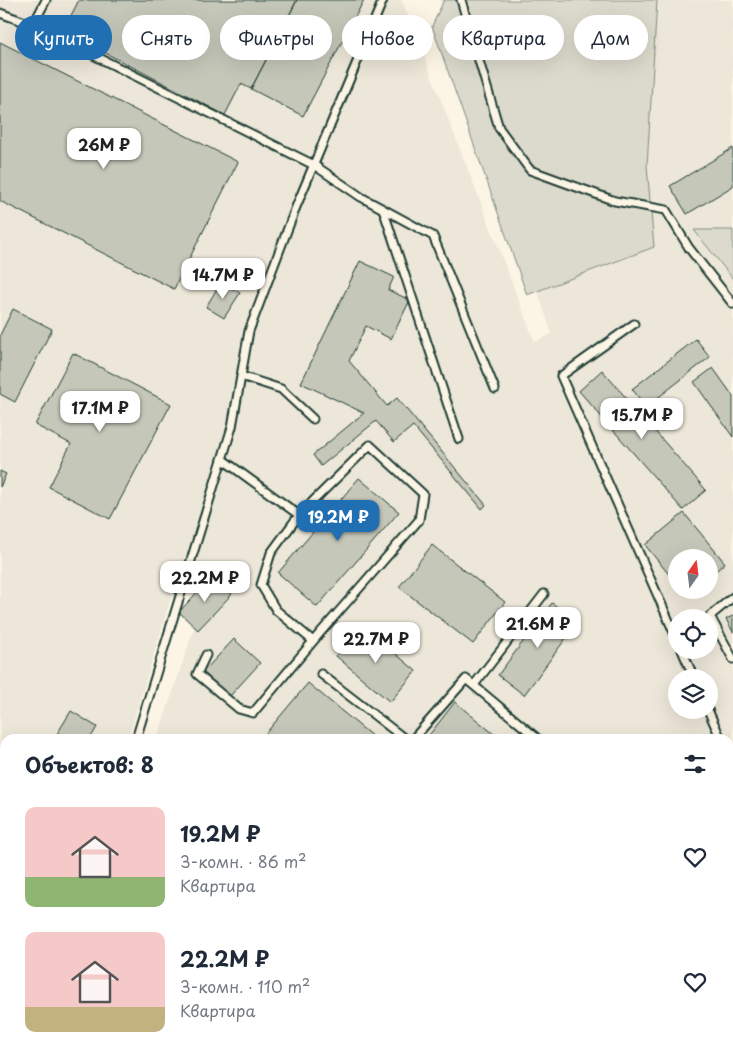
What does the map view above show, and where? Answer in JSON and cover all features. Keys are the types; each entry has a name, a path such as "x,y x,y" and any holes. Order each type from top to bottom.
{"lane":[{"path":"38,15 46,0"},
{"path":"138,734 232,427 249,331 314,165 383,0"},
{"path":"461,0 499,128 530,170 615,201 666,210 689,248 733,304"},
{"path":"0,13 15,18"},
{"path":"103,60 314,165 361,197 433,236 495,388"},
{"path":"383,209 459,439"},
{"path":"634,324 562,376 668,619"},
{"path":"241,376 281,389 313,419"},
{"path":"206,655 197,674 239,710 253,713 419,520 422,494 370,445 299,515 271,553 261,585 276,610 313,641"},
{"path":"222,459 299,515"},
{"path":"474,685 544,594"},
{"path":"733,597 710,616 733,660"},
{"path":"321,674 399,734"},
{"path":"417,734 466,679 532,734"},
{"path":"712,719 719,734"}],"shaded area":[{"path":"0,0 402,0 408,15 342,15 342,60 425,60 535,342 552,334 460,60 564,60 564,15 445,15 440,0 733,0 733,734 159,734 214,568 182,562 130,734 0,734"},
{"path":"444,0 657,0 647,166 654,247 527,295 444,60 564,60 564,15 443,15 443,57 433,24"},
{"path":"694,230 733,230 733,279"}],"building":[{"path":"79,0 297,0 289,15 220,15 220,60 266,60 251,89 241,84 225,115 112,56 112,15 71,15"},
{"path":"297,0 364,0 356,15 342,15 342,42 303,116 251,89 266,60 332,60 332,15 289,15"},
{"path":"0,42 15,50 15,60 36,60 238,162 174,289 0,201"},
{"path":"733,148 733,186 687,214 670,186"},
{"path":"360,261 394,277 388,290 410,300 391,339 366,326 349,361 387,406 397,398 486,505 482,509 413,426 394,442 376,421 321,466 313,455 364,413 301,383"},
{"path":"221,282 240,293 224,318 206,307"},
{"path":"13,309 52,329 15,402 0,394 0,335"},
{"path":"696,339 710,357 646,407 632,389"},
{"path":"73,353 171,404 110,519 49,487 71,444 35,425"},
{"path":"713,368 733,396 733,437 694,382"},
{"path":"602,370 706,490 683,510 579,391"},
{"path":"0,471 6,474 0,487"},
{"path":"359,478 399,512 317,607 278,573"},
{"path":"684,513 714,549 668,549 668,573 645,545"},
{"path":"432,545 505,602 473,644 399,587"},
{"path":"718,554 725,563 718,569"},
{"path":"212,576 232,594 198,630 179,612"},
{"path":"552,603 578,622 524,695 498,675"},
{"path":"733,616 733,632 726,619"},
{"path":"362,625 416,671 390,702 336,656"},
{"path":"234,639 260,663 230,696 203,672"},
{"path":"308,683 369,734 265,734"},
{"path":"455,702 494,734 430,734"},
{"path":"71,711 97,727 93,734 57,734"}]}
